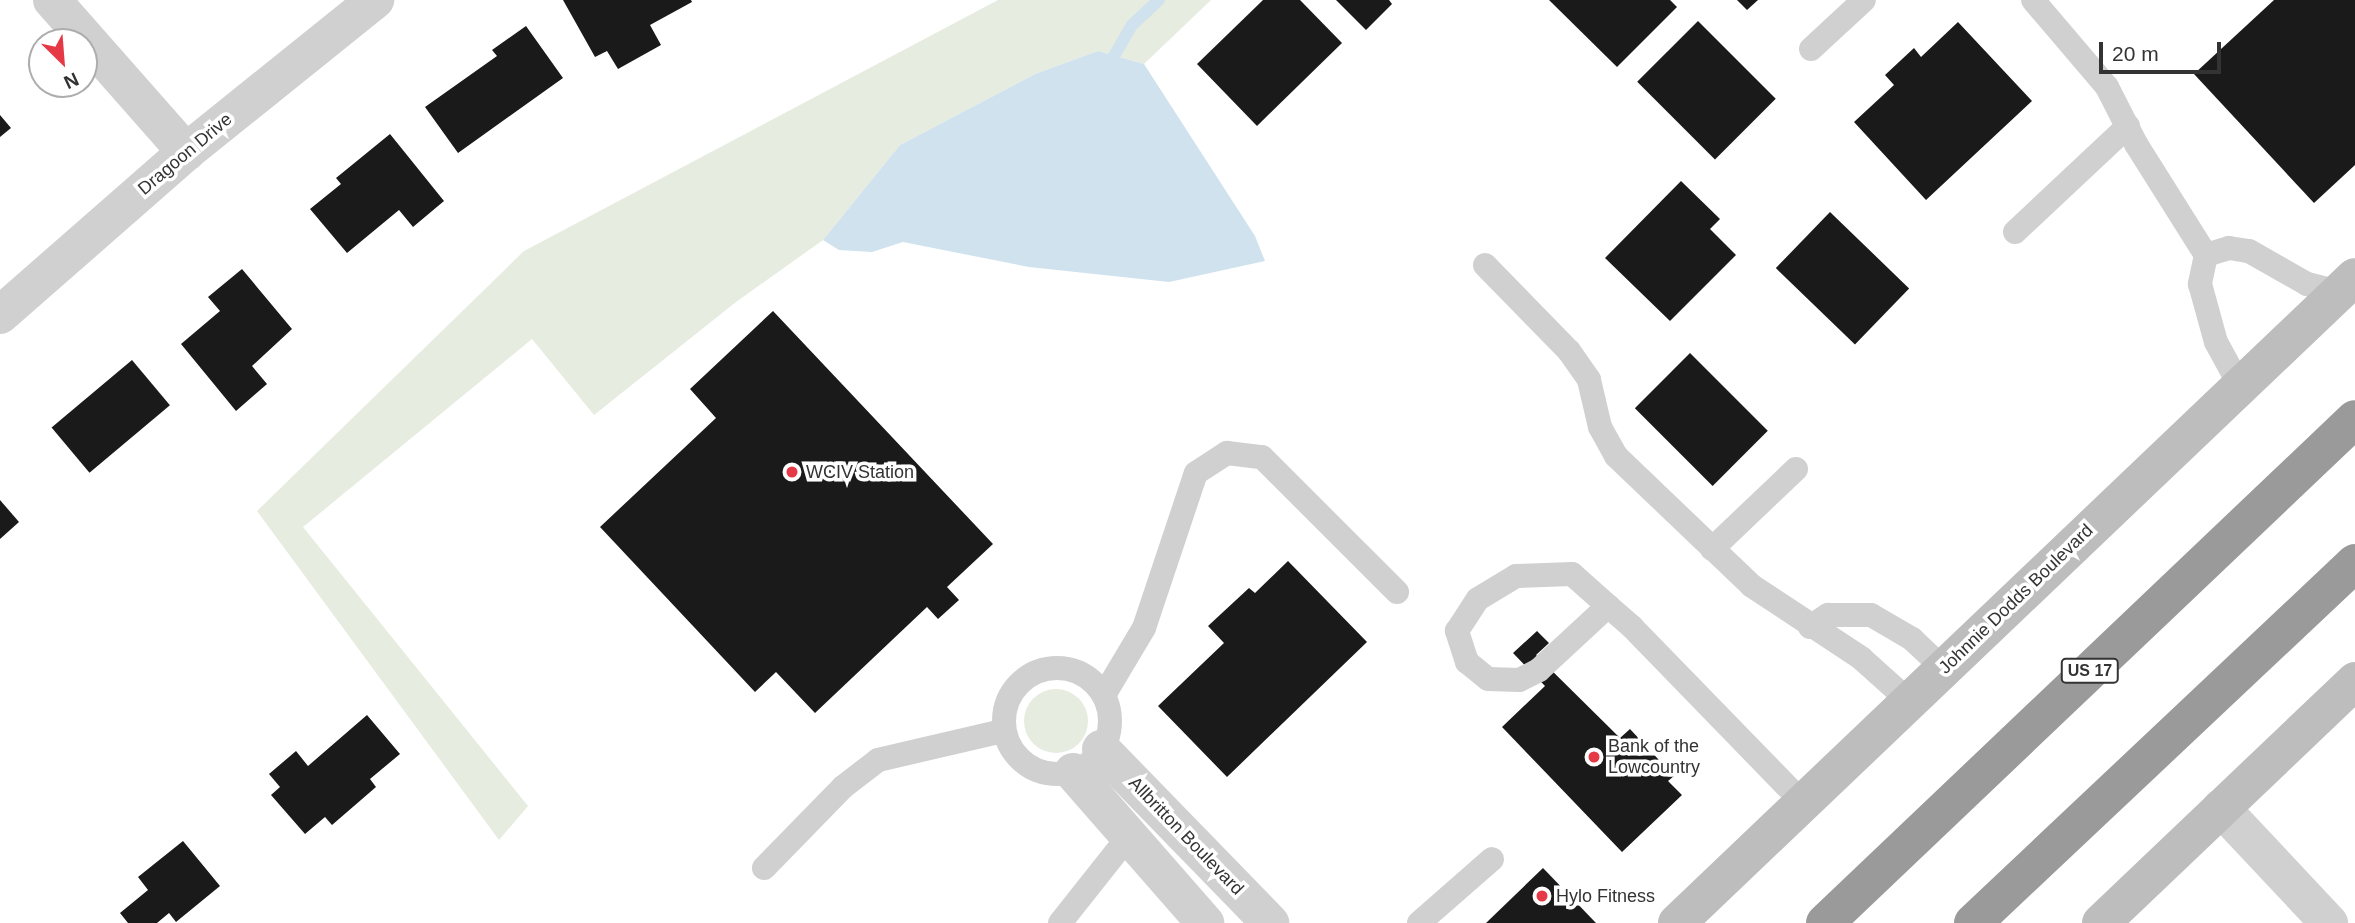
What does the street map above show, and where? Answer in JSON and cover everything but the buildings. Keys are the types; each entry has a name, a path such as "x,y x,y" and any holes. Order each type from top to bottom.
{"highway":[{"name":"US 17","path":"1825,923 2355,419"},
{"path":"1973,923 2355,563"}],"street":[{"path":"52,0 186,152"},
{"name":"Dragoon Drive","path":"0,315 186,152 375,0"},
{"name":"Johnnie Dodds Boulevard","path":"1677,923 2347,284"},
{"path":"2101,923 2355,681"},
{"path":"1087,761 1129,836 1205,923"},
{"name":"Allbritton Boulevard","path":"1087,761 1270,923"},
{"path":"2221,808 2329,923"}],"lane":[{"path":"1811,49 1864,0"},
{"path":"2033,0 2107,87 2206,256 2203,294 2216,342 2240,386"},
{"path":"2015,232 2128,126"},
{"path":"2206,256 2229,248 2249,251 2307,284 2347,284"},
{"path":"1485,265 1569,351 1589,380 1600,427 1616,456 1752,586 1810,627 1861,658 1909,701"},
{"path":"1104,695 1144,628 1196,473 1227,453 1262,457 1397,592"},
{"path":"1712,549 1796,469"},
{"path":"1608,606 1539,670 1519,680 1488,678 1467,662 1457,631 1478,599 1516,576 1572,573 1632,627 1803,803"},
{"path":"1810,627 1828,615 1871,615 1912,639 1943,668"},
{"path":"1063,667 1087,676 1104,695 1111,720 1087,761 1050,774 1028,767 1012,752 1003,731 1004,708 1016,685 1037,670 1063,667"},
{"path":"764,868 842,787 878,760 1003,731"},
{"path":"1073,918 1129,836"},
{"path":"1419,923 1492,859"}],"shaded area":[{"path":"998,0 1211,0 1144,64 1098,51 1035,74 900,145 823,240 736,302 594,415 532,339 303,527 528,806 499,840 257,511 524,251"},
{"path":"1056,689 1074,695 1082,703 1088,721 1082,739 1074,747 1056,753 1038,747 1030,739 1024,721 1030,703 1038,695"}],"water":[{"path":"1098,51 1144,64 1255,236 1265,261 1169,282 1029,267 903,242 872,252 839,250 823,240 900,145 1035,74"}],"waterway":[{"path":"1114,56 1132,25 1159,0"}],"place":[{"name":"WCIV Station","path":"792,472"},
{"name":"Bank of the Lowcountry","path":"1594,757"},
{"name":"Hylo Fitness","path":"1542,896"}]}
